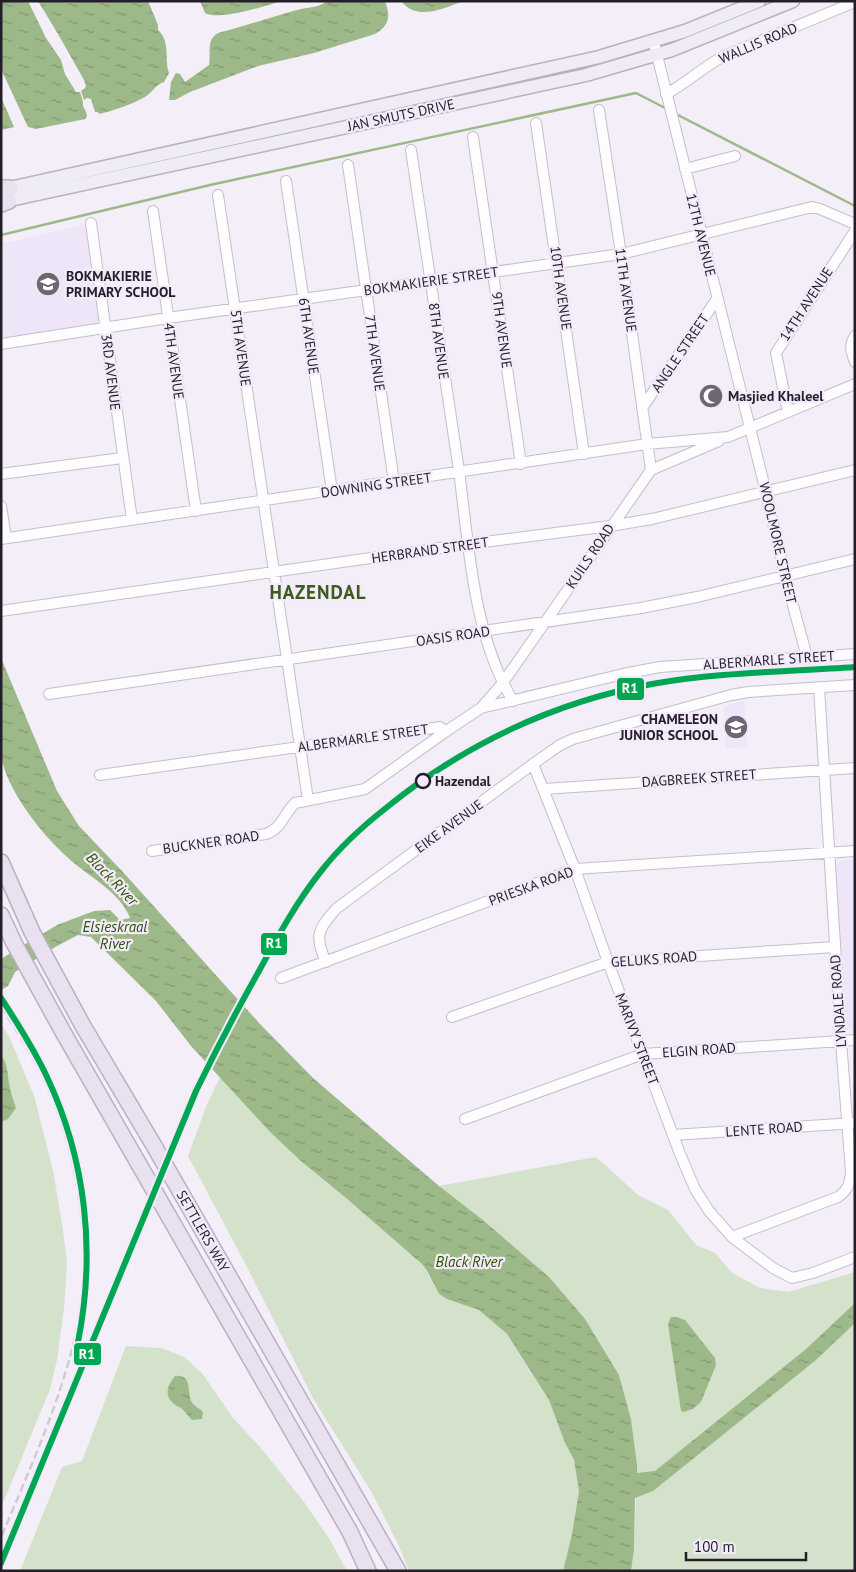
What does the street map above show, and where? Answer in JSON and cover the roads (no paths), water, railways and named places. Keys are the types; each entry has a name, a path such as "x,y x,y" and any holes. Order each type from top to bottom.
{"highway":[{"name":"SETTLERS WAY","path":"1,862 32,932 83,1026 175,1182 398,1571"},
{"name":"SETTLERS WAY","path":"1,915 35,982 350,1532 368,1571"}],"main road":[{"name":"JAN SMUTS DRIVE","path":"4,195 599,57 703,24 759,1"},
{"name":"JAN SMUTS DRIVE","path":"4,195 586,75 657,55 792,1"}],"street":[{"name":"WALLIS ROAD","path":"668,98 710,64 724,56 855,2"},
{"name":"12TH AVENUE","path":"654,41 750,429"},
{"name":"11TH AVENUE","path":"599,110 651,470"},
{"name":"10TH AVENUE","path":"536,123 584,454"},
{"name":"9TH AVENUE","path":"473,137 521,464"},
{"name":"8TH AVENUE","path":"411,150 468,544 483,631 502,684 513,702"},
{"path":"685,169 736,156"},
{"name":"7TH AVENUE","path":"348,165 394,482"},
{"name":"6TH AVENUE","path":"286,181 332,491"},
{"name":"5TH AVENUE","path":"218,195 308,800"},
{"name":"BOKMAKIERIE STREET","path":"1,344 168,318 621,254 812,207 855,224"},
{"name":"4TH AVENUE","path":"153,211 196,511"},
{"name":"3RD AVENUE","path":"91,223 132,520"},
{"name":"14TH AVENUE","path":"788,412 776,353 855,230"},
{"name":"ANGLE STREET","path":"642,408 717,299"},
{"path":"855,336 850,345 855,362"},
{"path":"750,429 855,384"},
{"name":"DOWNING STREET","path":"4,538 521,464 646,444 728,437 750,429"},
{"name":"WOOLMORE STREET","path":"750,429 784,576 807,657"},
{"path":"651,470 728,437"},
{"path":"1,474 122,458"},
{"name":"KUILS ROAD","path":"481,708 502,684 610,526 651,470"},
{"name":"HERBRAND STREET","path":"1,611 468,544 610,526 652,519 855,470"},
{"path":"1,506 4,538"},
{"name":"OASIS ROAD","path":"49,694 544,623 688,599 855,559"},
{"name":"ALBERMARLE STREET","path":"100,775 440,727 445,732 481,708 660,667 855,654"},
{"name":"EIKE AVENUE","path":"326,962 320,948 319,932 337,908 560,745 573,739 748,692 855,685"},
{"name":"LYNDALE ROAD","path":"732,1237 838,1197 844,1192 850,1182 851,1123 841,1041 819,687"},
{"name":"BUCKNER ROAD","path":"152,851 273,832 295,803 365,789 445,732"},
{"name":"MARIVY STREET","path":"533,764 575,869 608,962 695,1190 709,1211 732,1237 774,1268 792,1278 813,1273 855,1257"},
{"name":"DAGBREEK STREET","path":"544,789 855,768"},
{"name":"PRIESKA ROAD","path":"281,978 575,869 855,851"},
{"name":"GELUKS ROAD","path":"452,1017 608,962 835,947"},
{"name":"ELGIN ROAD","path":"465,1119 643,1054 855,1040"},
{"name":"LENTE ROAD","path":"673,1135 851,1123"}],"water":[{"path":"1,1 28,1 46,38 61,60 65,74 76,92 80,92 87,116 85,119 36,129 28,127 1,69"},
{"path":"38,1 148,1 158,25 158,30 166,45 169,73 164,82 134,102 99,114 95,112 91,99 87,98 84,100 81,91 86,86 84,80"},
{"path":"200,1 282,1 242,12 212,15 205,13"},
{"path":"327,1 385,1 388,20 383,28 375,34 314,53 258,66 190,92 175,100 169,100 171,82 176,73 180,74 185,82 209,65 210,43 218,33 317,6"},
{"path":"401,1 464,1 439,10 423,12 415,11"},
{"path":"1,97 14,127 1,130"},
{"name":"Black River","path":"1,658 57,791 79,826 260,1024 313,1078 549,1277 585,1319 619,1375 631,1419 637,1473 655,1471 806,1349 855,1303 855,1323 816,1360 653,1491 635,1498 634,1550 631,1571 563,1571 572,1534 579,1491 574,1460 565,1443 549,1400 507,1334 479,1310 447,1299 439,1294 422,1264 301,1161 270,1132 191,1046 156,1001 91,937 78,935 57,946 15,972 8,986 1,990 1,959 57,925 94,911 110,910 120,920 130,918 126,909 113,894 74,863 51,841 28,813 10,783 1,754"},
{"path":"1,1056 7,1067 10,1091 16,1108 8,1119 1,1122"},
{"path":"671,1317 685,1320 715,1358 716,1365 701,1402 693,1409 684,1412 681,1411 668,1324"},
{"path":"175,1376 180,1376 186,1380 191,1401 203,1412 202,1419 192,1420 171,1401 168,1390"}],"waterway":[{"path":"1,235 210,185 636,93 667,109"},
{"path":"676,114 855,206"}],"railway":[{"path":"1,1007 39,1070 61,1123 77,1188 82,1221 83,1255 78,1321 71,1353 39,1447 1,1538"}],"place":[{"name":"BOKMAKIERIE PRIMARY SCHOOL","path":"48,284"},
{"name":"Masjied Khaleel","path":"711,396"},
{"name":"CHAMELEON JUNIOR SCHOOL","path":"736,727"},
{"name":"Hazendal","path":"423,781"}],"district":[{"name":"HAZENDAL","path":"318,592"}],"water label":[{"name":"Elsieskraal River","path":"115,936"}]}
